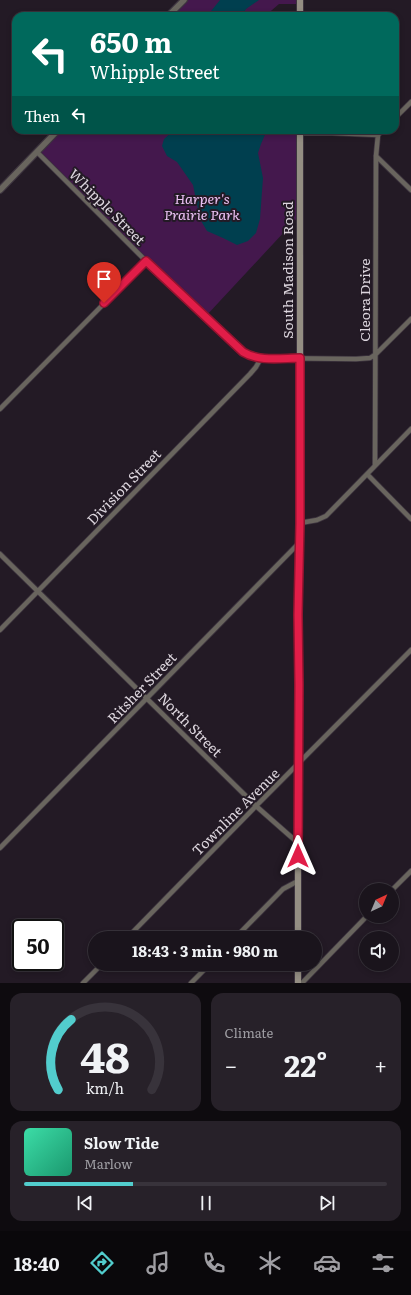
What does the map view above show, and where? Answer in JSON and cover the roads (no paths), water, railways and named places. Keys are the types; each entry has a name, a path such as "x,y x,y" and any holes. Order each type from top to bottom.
{"main road":[{"path":"300,0 300,12"},
{"name":"South Madison Road","path":"298,931 300,134"},
{"path":"298,971 298,983"}],"street":[{"path":"172,12 184,0"},
{"path":"399,114 411,102"},
{"path":"0,190 54,134"},
{"path":"347,134 378,136"},
{"name":"Cleora Drive","path":"376,465 376,156 378,136"},
{"name":"Whipple Street","path":"37,152 146,261 243,352 261,358 364,359 370,358 376,354"},
{"path":"376,156 411,190"},
{"path":"0,409 146,261"},
{"path":"376,354 411,319"},
{"name":"Division Street","path":"0,630 250,374 261,358"},
{"path":"300,523 317,520 326,516 411,429"},
{"path":"366,474 411,519"},
{"name":"Ritsher Street","path":"0,848 299,543"},
{"name":"North Street","path":"0,554 148,698 256,806 298,843"},
{"name":"Townline Avenue","path":"134,931 411,650"},
{"path":"399,883 411,871"},
{"path":"242,931 283,889 298,881"},
{"path":"302,983 360,923"},
{"path":"83,983 95,971"},
{"path":"191,983 203,971"}],"water":[{"path":"220,0 259,0 246,9 244,12 210,12"},
{"path":"170,134 265,134 258,153 263,178 260,219 256,233 248,241 237,245 207,231 200,219 193,185 177,162 167,156 162,146 164,139"}],"park label":[{"name":"Harper's Prairie Park","path":"202,208"}]}
